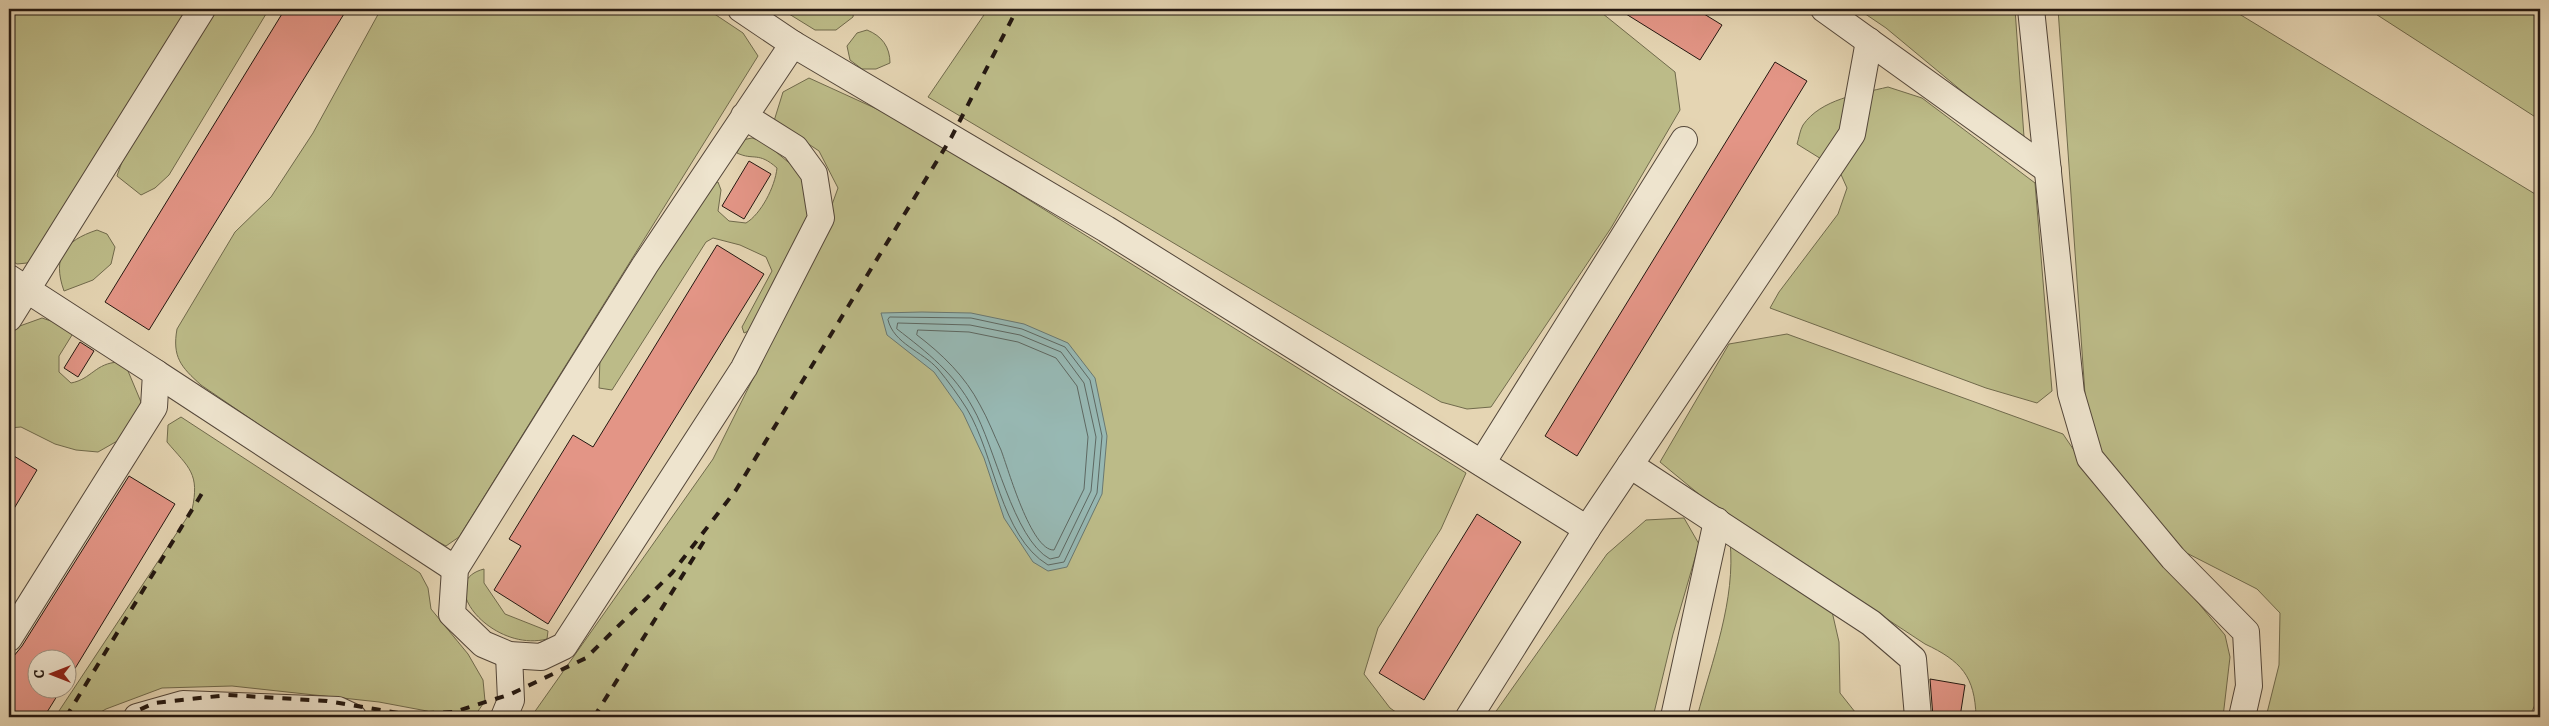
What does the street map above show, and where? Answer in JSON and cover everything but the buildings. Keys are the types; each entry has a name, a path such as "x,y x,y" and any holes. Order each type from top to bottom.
{"lane":[{"path":"9,318 18,284 202,9"},
{"path":"741,9 793,44 1106,229 1587,528"},
{"path":"1824,9 2048,170"},
{"path":"2031,9 2072,393 2090,458 2173,558 2246,632 2249,686 2242,717"},
{"path":"1469,717 1587,528 1852,134 1869,41"},
{"path":"744,116 795,148 814,174 821,218 744,368 564,646 540,657 509,655 484,644 452,614 455,569 645,265 744,116 793,44"},
{"path":"1482,463 1684,140"},
{"path":"18,284 156,372 455,569"},
{"path":"9,638 154,407 156,372"},
{"path":"1630,464 1872,623 1913,659 1918,717"},
{"path":"1674,717 1717,521"},
{"path":"504,717 511,700 509,655"},
{"path":"137,717 183,704 338,710 353,717"}],"shaded area":[{"path":"9,9 188,9 36,254 27,263 17,264 9,259"},
{"path":"213,9 269,9 169,175 155,188 141,195 117,176 125,153"},
{"path":"381,9 707,9 743,33 758,56 459,537 446,546 403,523 201,385 183,367 176,347 177,329 235,232 271,197 313,133"},
{"path":"781,9 854,9 853,17 836,30 815,30"},
{"path":"988,9 1597,9 1675,72 1680,110 1611,228 1491,407 1467,409 1441,402 928,97"},
{"path":"1858,9 2015,9 2024,137 2004,126 1886,28"},
{"path":"2058,9 2231,9 2540,197 2540,695 2529,717 2266,717 2279,665 2280,613 2257,589 2169,544 2088,437"},
{"path":"2368,9 2540,9 2540,120"},
{"path":"867,30 877,35 887,47 890,63 876,69 862,69 850,60 847,46 857,33"},
{"path":"809,78 901,120 1466,473 1441,529 1378,628 1364,674 1390,708 1403,717 531,717 713,459 812,260 838,188 819,151 774,121 783,92"},
{"path":"1888,87 1922,98 2035,183 2052,391 2037,403 1986,388 1770,308 1779,292 1838,214 1847,188 1839,170 1797,144 1803,125 1811,116 1830,103 1853,95"},
{"path":"752,138 764,142 805,176 808,215 751,330 744,333 742,327 772,271 766,257 740,245 713,238 706,242 612,390 599,388 600,358 711,185 718,182 721,190 718,211 729,221 746,223 762,207 773,183 777,168 760,158 737,153 742,140"},
{"path":"97,230 107,234 115,247 111,264 93,280 64,291 59,269 60,260 64,252 76,239"},
{"path":"42,318 72,328 72,335 59,356 59,372 71,383 84,378 104,365 119,362 128,371 141,402 135,418 119,440 98,452 76,450 55,444 21,427 9,428 9,336 17,327"},
{"path":"1787,334 2063,434 2088,471 2225,635 2230,657 2223,717 1976,717 1973,691 1964,671 1957,664 1706,500 1660,462 1729,344"},
{"path":"181,417 420,573 428,588 431,609 468,654 483,680 485,701 474,717 441,717 427,711 379,702 232,686 162,688 106,709 92,717 55,717 68,698 78,698 78,682 192,510 195,487 193,479 187,465 167,442 168,425"},
{"path":"1684,518 1699,544 1673,634 1653,717 1492,717 1607,554 1646,520"},
{"path":"1730,541 1831,607 1839,642 1840,693 1859,717 1697,717 1716,652 1726,608 1731,563"},
{"path":"484,569 484,583 505,614 548,631 547,639 526,641 507,636 489,626 476,614 467,601 465,587 470,576"}],"water":[{"path":"881,313 971,313 1024,324 1068,343 1095,378 1107,436 1102,494 1067,567 1048,571 1033,562 1004,518 984,458 963,413 934,372 887,335"}],"railway":[{"path":"124,717 154,703 228,695 327,701 404,714 454,712 511,694 586,658 672,573 736,490 951,138 1017,9"},
{"path":"66,717 204,490"},
{"path":"594,717 704,541"}]}
